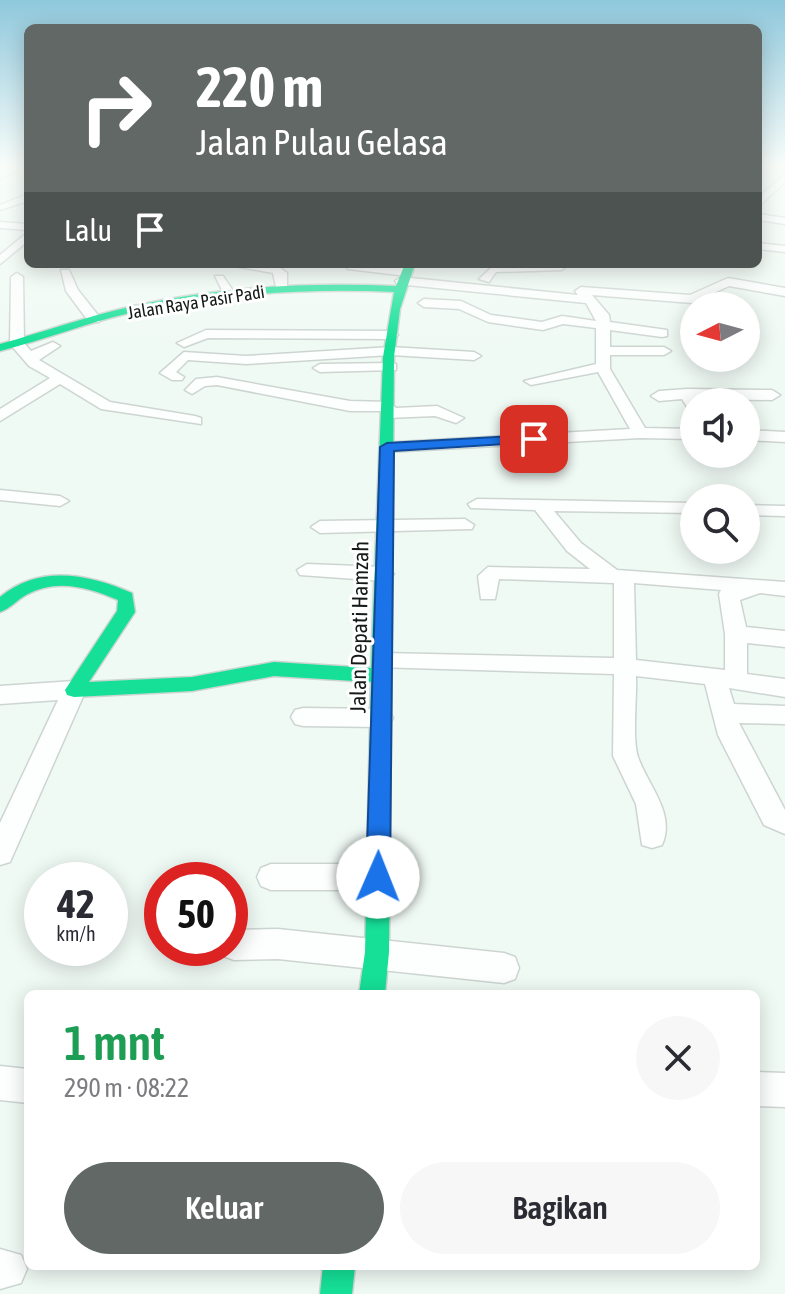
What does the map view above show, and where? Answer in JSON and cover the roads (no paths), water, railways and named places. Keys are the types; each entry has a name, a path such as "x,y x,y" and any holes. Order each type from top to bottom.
{"street":[{"path":"0,225 24,227"},
{"path":"0,261 24,243"},
{"path":"762,246 785,249"},
{"path":"260,268 281,273 281,289"},
{"path":"329,286 346,268"},
{"path":"360,268 585,296 645,295 692,299 728,282 779,291"},
{"path":"485,279 493,269 558,268"},
{"path":"65,272 72,291 94,319"},
{"path":"404,275 485,279 585,296 603,315 602,367 640,433"},
{"name":"Jalan Raya Pasir Padi","path":"15,350 94,319 230,295 404,275"},
{"name":"Jalan Depati Hamzah","path":"372,990 377,952 388,410 391,351 404,275"},
{"path":"15,350 17,277"},
{"path":"219,279 230,295"},
{"path":"643,279 645,295"},
{"path":"779,291 774,296 785,305"},
{"path":"424,303 461,305 488,318 543,326 557,320 662,333"},
{"path":"528,308 558,313 557,320"},
{"path":"184,343 206,334 474,356"},
{"path":"15,350 53,346"},
{"path":"15,350 106,406 195,421"},
{"path":"300,368 391,351"},
{"path":"177,377 167,374 185,356 246,360 391,351"},
{"path":"604,351 664,351"},
{"path":"531,381 602,367"},
{"path":"2,418 60,378"},
{"path":"192,390 208,380 350,406 437,411 456,418"},
{"path":"760,396 772,395"},
{"path":"659,396 680,399"},
{"path":"387,447 640,433 680,434"},
{"path":"760,436 785,437"},
{"path":"0,495 60,501"},
{"path":"477,504 680,508"},
{"path":"540,505 574,547 618,576 622,608 625,756 649,804 652,836"},
{"path":"760,510 785,511"},
{"path":"320,527 385,529 465,525"},
{"path":"307,570 384,574"},
{"path":"488,594 488,576 495,572 618,576 785,589"},
{"path":"0,606 15,589 31,582 59,578 114,590 126,597 126,612 74,690 0,853"},
{"path":"785,596 738,591 729,594 736,634 726,679 725,713 730,735 770,813 785,822"},
{"path":"736,634 785,639"},
{"path":"0,695 192,684 274,669 525,662 726,679 785,688"},
{"path":"725,713 785,715"},
{"path":"303,717 381,718"},
{"path":"271,877 378,877"},
{"path":"248,945 377,952 504,968"},
{"path":"0,1083 24,1086"},
{"path":"760,1089 785,1090"},
{"path":"336,1294 339,1270"}]}
